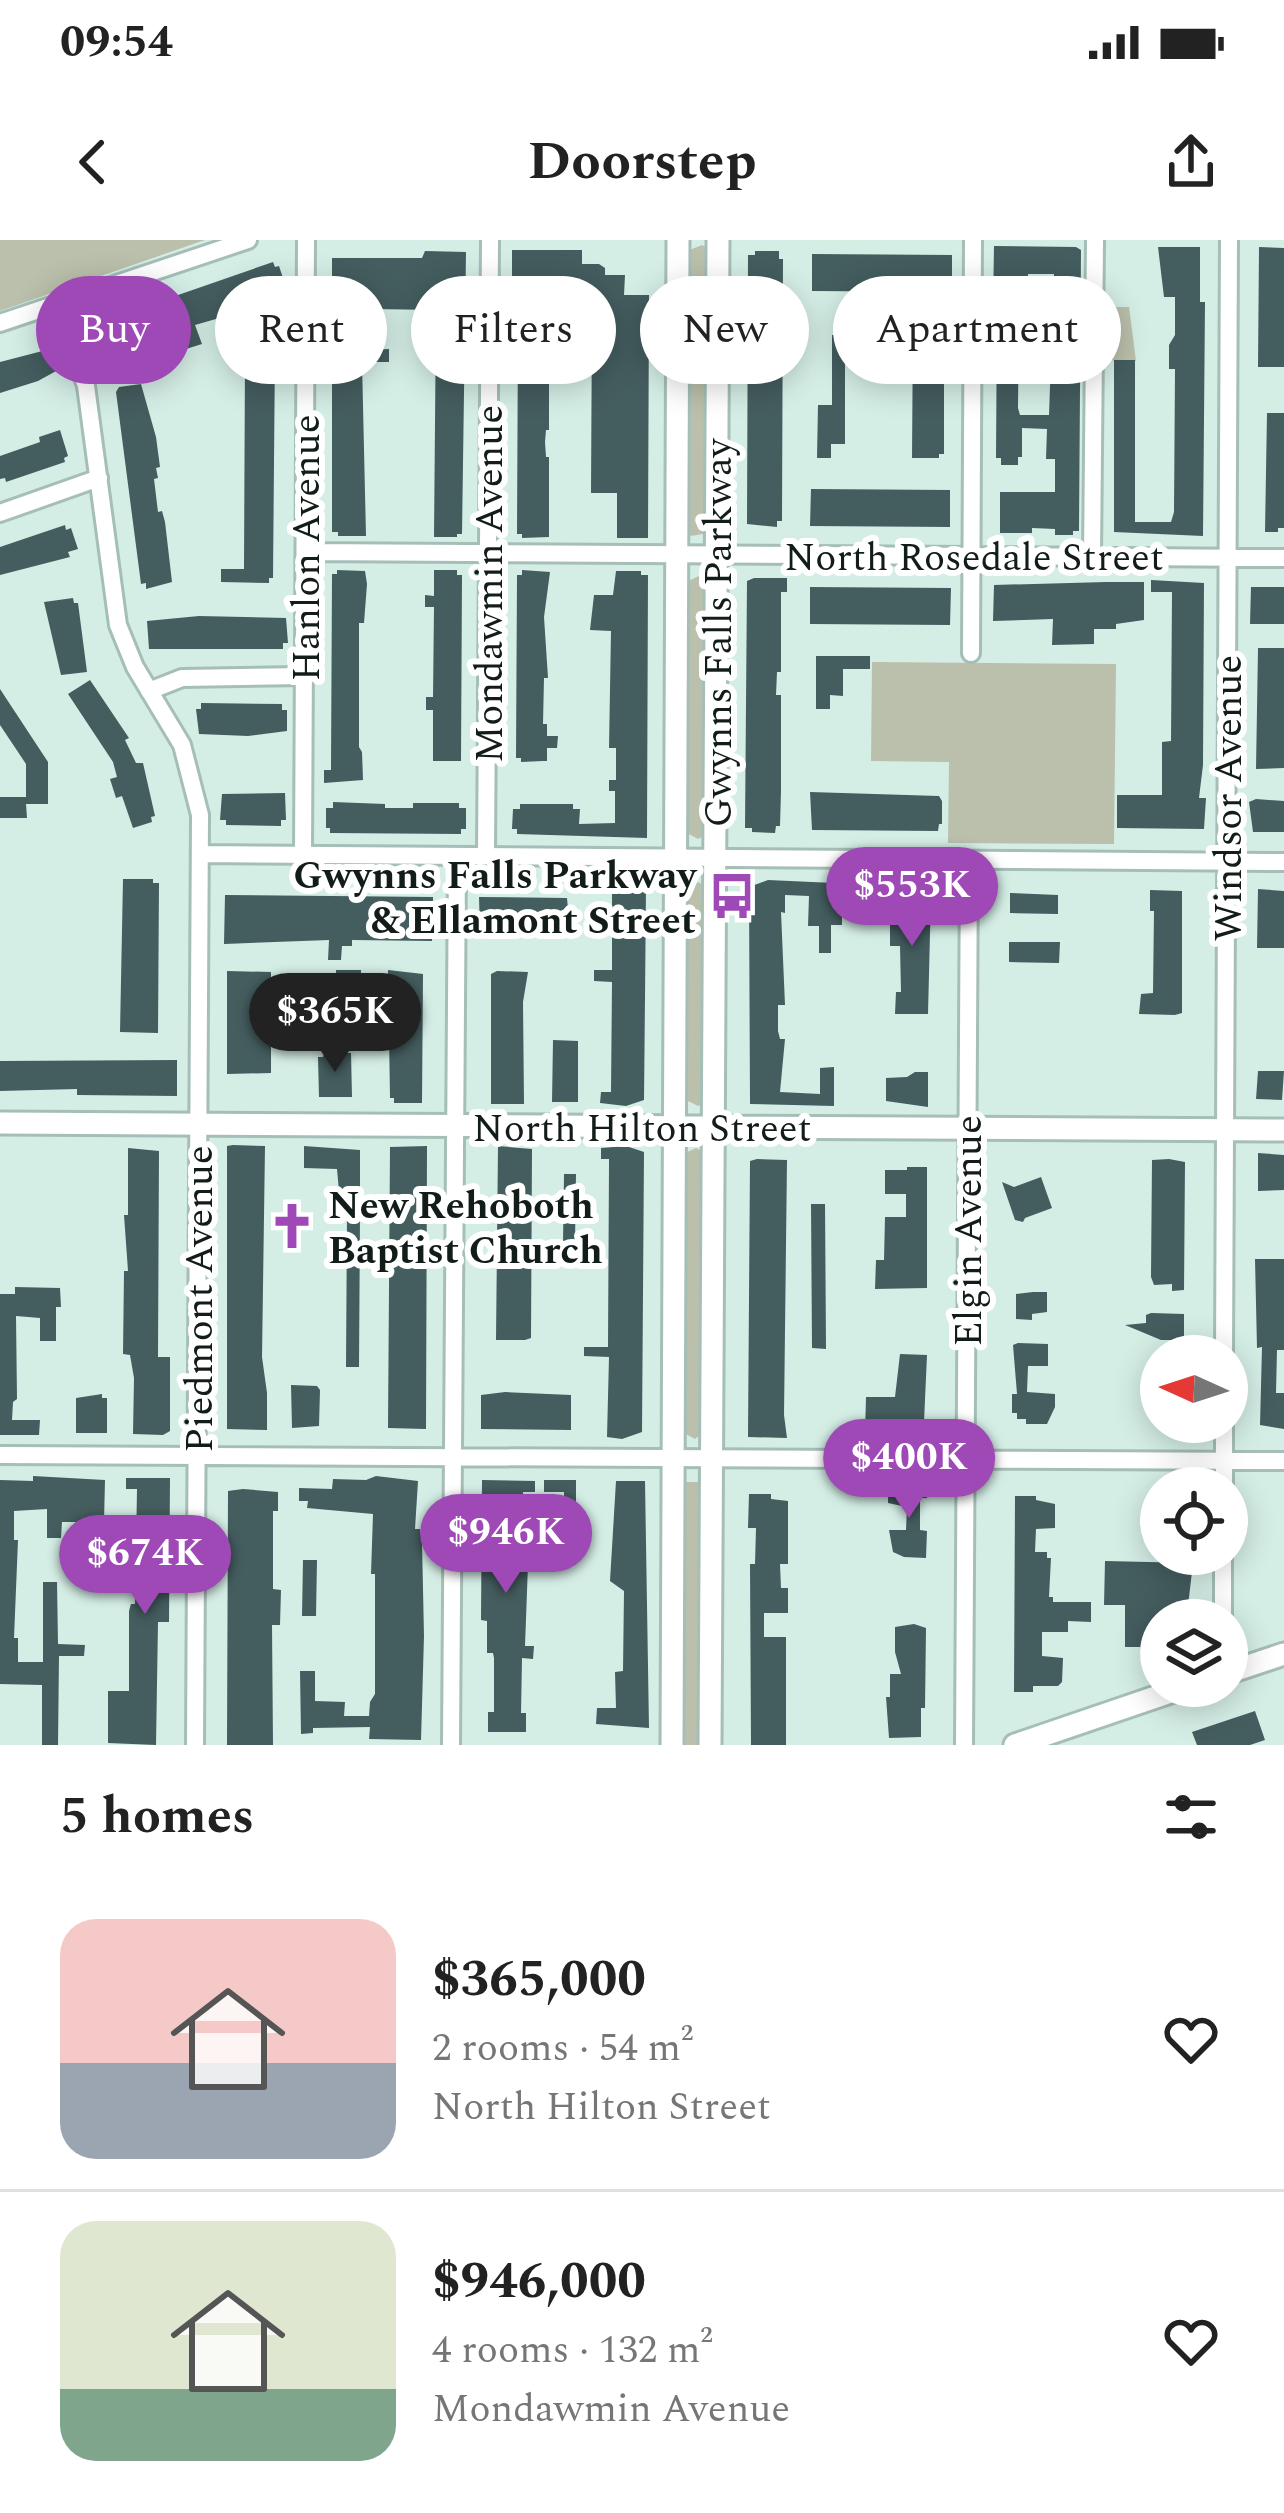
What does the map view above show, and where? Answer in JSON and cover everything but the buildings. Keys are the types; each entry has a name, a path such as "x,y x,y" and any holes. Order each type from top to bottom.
{"main road":[{"name":"Gwynns Falls Parkway","path":"672,1745 678,240"},
{"name":"Gwynns Falls Parkway","path":"710,1745 718,240"},
{"name":"North Hilton Street","path":"0,1123 1284,1130"},
{"path":"1248,1665 1284,1654"},
{"path":"1015,1745 1140,1702"}],"street":[{"path":"139,276 248,240"},
{"name":"Hanlon Avenue","path":"303,855 306,240"},
{"name":"Mondawmin Avenue","path":"486,856 490,240"},
{"path":"971,653 973,240"},
{"path":"1092,557 1095,240"},
{"name":"Windsor Avenue","path":"1224,1335 1229,240"},
{"path":"0,323 36,311"},
{"name":"Piedmont Avenue","path":"85,384 118,625 135,667 174,727 189,765 200,815 195,1745"},
{"path":"0,513 99,478"},
{"name":"North Rosedale Street","path":"305,552 1284,558"},
{"path":"149,691 182,677 304,676"},
{"path":"201,854 1284,862"},
{"path":"452,1745 457,856"},
{"name":"Elgin Avenue","path":"964,1745 969,860"},
{"path":"1224,1443 1224,1467"},
{"path":"0,1455 1284,1461"}],"green space":[{"path":"0,240 205,240 101,276 36,276 36,299 0,311"},
{"path":"702,245 710,250 710,276 687,276 687,251"},
{"path":"1121,307 1129,307 1136,361 1121,361"},
{"path":"687,384 709,384 708,533 691,536 687,530"},
{"path":"699,576 706,580 704,836 698,839 685,832 686,582"},
{"path":"872,662 1116,664 1114,844 948,843 949,762 871,761"},
{"path":"698,882 705,886 704,1103 698,1106 684,1099 685,888"},
{"path":"696,1148 703,1152 703,1433 695,1439 682,1432 683,1154"},
{"path":"682,1482 701,1482 704,1487 703,1745 678,1745"}],"place":[{"name":"Gwynns Falls Parkway & Ellamont Street","path":"732,896"},
{"name":"New Rehoboth Baptist Church","path":"292,1226"}]}
